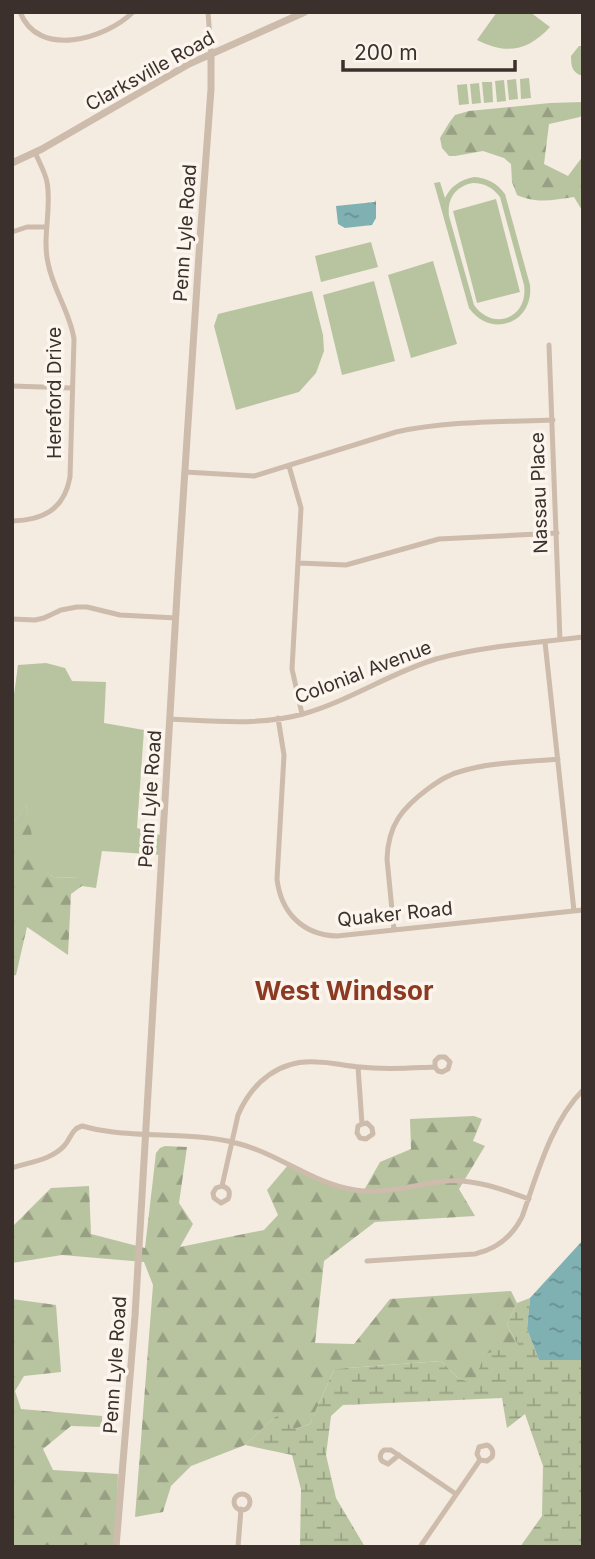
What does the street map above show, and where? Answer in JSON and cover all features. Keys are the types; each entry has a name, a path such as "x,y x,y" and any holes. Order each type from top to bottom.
{"street":[{"path":"20,12 24,22 35,32 49,38 71,40 103,33 133,12"},
{"path":"208,12 211,53"},
{"name":"Clarksville Road","path":"12,163 211,53 305,12"},
{"name":"Penn Lyle Road","path":"117,1547 135,1316 185,472 211,89 211,53"},
{"name":"Hereford Drive","path":"12,521 43,516 56,506 66,492 70,477 74,340 66,309 50,273 46,249 47,183 35,152"},
{"path":"12,232 27,227 46,227"},
{"name":"Nassau Place","path":"549,345 560,640"},
{"path":"12,386 72,388"},
{"path":"185,472 245,477 262,475 415,428 552,420"},
{"path":"289,466 301,509 292,669 302,714"},
{"path":"298,563 346,565 439,539 557,533"},
{"path":"12,619 35,620 77,607 120,615 176,618"},
{"name":"Colonial Avenue","path":"170,719 226,722 302,714 433,660 472,651 583,637"},
{"path":"545,642 574,911"},
{"name":"Quaker Road","path":"278,718 284,755 278,890 285,907 296,921 310,930 337,936 583,910"},
{"path":"394,930 387,850 398,818 411,802 438,782 460,771 483,766 558,759"},
{"path":"222,1186 238,1115 261,1080 277,1070 307,1062 395,1069 435,1066"},
{"path":"358,1067 362,1124"},
{"path":"367,1261 475,1254 491,1249 507,1239 522,1217 556,1128 570,1104 583,1090"},
{"path":"12,1168 56,1153 77,1127 82,1126 113,1133 232,1142 261,1151 327,1183 352,1190 379,1191 459,1181 486,1184 529,1199"},
{"path":"399,1455 456,1494"},
{"path":"420,1547 480,1460"},
{"path":"238,1547 241,1509"}],"green space":[{"path":"497,12 530,12 550,27 525,46 516,48 498,48 477,40"},
{"path":"579,46 583,46 583,76 574,71 571,63 571,56"},
{"path":"529,78 531,98 521,99 520,79"},
{"path":"516,79 518,99 509,100 507,80"},
{"path":"504,80 506,101 497,102 495,81"},
{"path":"482,82 492,82 493,102 484,103"},
{"path":"479,83 481,103 472,104 470,84"},
{"path":"467,84 469,104 459,105 457,85"},
{"path":"583,102 580,117 549,124 544,164 568,176 583,156 583,212 574,197 538,200 517,195 512,182 511,164 504,158 483,151 449,156 442,148 440,138 455,115 469,111"},
{"path":"474,177 495,184 505,194 530,285 525,309 509,322 488,323 469,308 434,183 440,182 445,198 453,187","holes":["477,183 495,191 500,197 524,285 521,306 508,318 491,318 474,305 449,216 451,198 457,190"]},
{"path":"496,199 520,292 477,303 453,211"},
{"path":"371,242 378,267 321,282 315,256"},
{"path":"433,261 457,344 411,358 388,275"},
{"path":"374,281 395,361 342,375 323,295"},
{"path":"312,291 323,335 324,351 316,373 299,392 236,410 214,326 218,314"},
{"path":"46,663 65,668 72,681 106,682 104,723 144,730 137,828 163,836 162,855 102,851 96,888 82,886 80,878 53,877 36,863 26,805 12,825 12,710 18,665"},
{"path":"26,804 37,863 53,877 81,878 82,886 71,894 68,955 27,927 16,975 12,976 12,825"},
{"path":"474,1116 482,1119 473,1141 485,1146 459,1189 475,1216 375,1222 324,1261 315,1343 354,1344 390,1299 511,1291 517,1303 507,1325 518,1345 473,1385 458,1378 441,1361 334,1369 310,1424 294,1429 276,1416 245,1445 191,1466 171,1486 163,1512 135,1517 153,1285 144,1262 62,1255 12,1263 12,1227 51,1188 89,1186 91,1234 145,1248 156,1153 165,1146 187,1147 179,1203 193,1224 180,1247 264,1230 278,1215 267,1190 289,1164 329,1184 363,1192 380,1162 411,1149 410,1119"},
{"path":"530,1298 527,1329 539,1360 583,1360 583,1547 520,1547 542,1516 543,1466 525,1414 507,1428 502,1398 343,1405 331,1416 326,1455 336,1498 365,1547 300,1547 301,1489 292,1455 245,1445 277,1415 294,1429 310,1424 334,1369 441,1361 458,1378 473,1384 485,1354 518,1345 507,1325 517,1303"},
{"path":"12,1299 56,1305 61,1372 24,1376 15,1391 21,1409 102,1416 102,1427 71,1426 43,1449 53,1470 118,1474 116,1547 12,1547"}],"water":[{"path":"376,200 376,218 372,225 345,228 338,224 336,206"},
{"path":"583,1240 583,1360 539,1360 527,1329 530,1298"}],"district":[{"name":"West Windsor","path":"344,990"}]}
